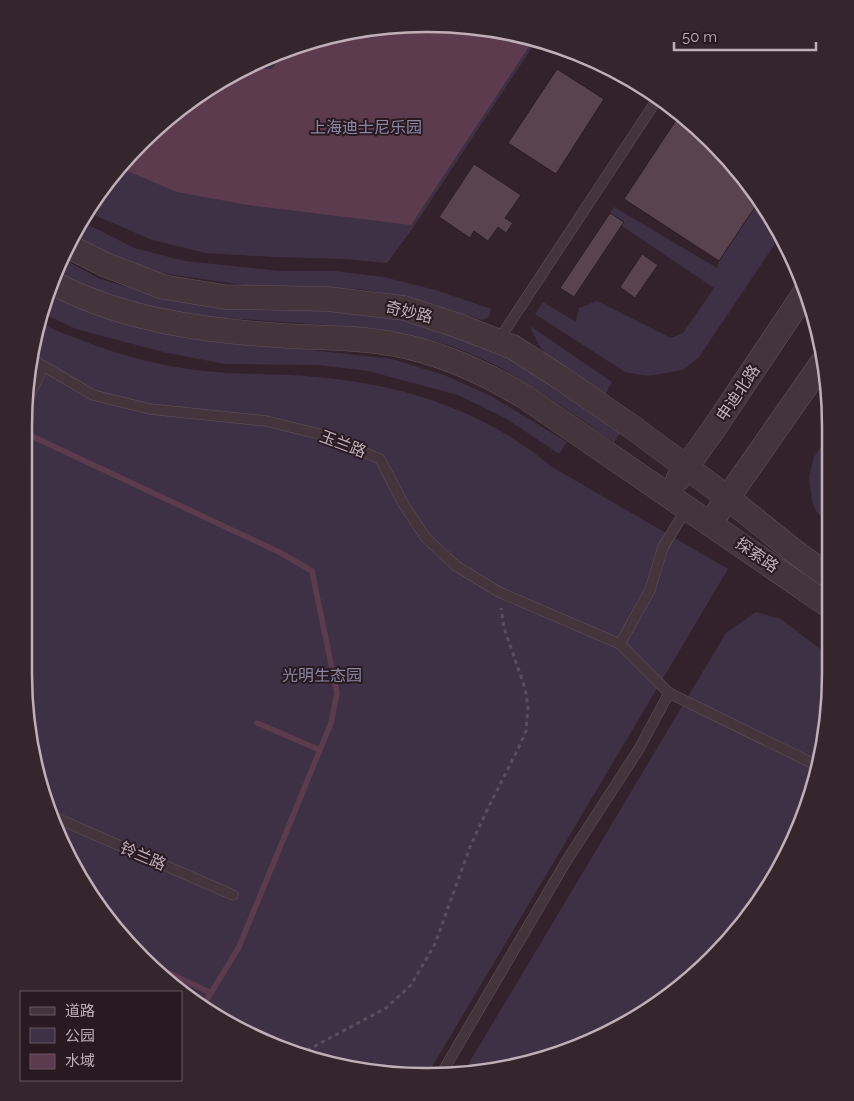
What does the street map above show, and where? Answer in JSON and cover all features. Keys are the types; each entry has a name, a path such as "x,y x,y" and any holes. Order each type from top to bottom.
{"street":[{"name":"奇妙路","path":"75,249 106,265 163,287 225,297 328,299 404,308 459,326 513,347 561,378 707,483"},
{"path":"59,286 115,308 172,323 247,333 373,341 394,344 431,354 484,374 525,397 687,508"},
{"name":"申迪北路","path":"667,494 801,299"},
{"path":"710,523 817,370"},
{"name":"探索路","path":"707,483 822,571"},
{"name":"探索路","path":"687,508 822,601"}],"lane":[{"path":"498,341 654,105"},
{"name":"玉兰路","path":"38,363 93,395 150,409 266,420 322,435 380,459 404,505 426,538 456,566 499,592 620,644"},
{"path":"35,384 43,367"},
{"path":"687,508 662,547 650,590 620,644 669,693 811,763"},
{"path":"445,1068 567,860 638,749 669,693"},
{"name":"铃兰路","path":"61,821 233,895"}],"path":[{"path":"307,1050 386,1008 411,985 435,944 470,848 526,731 528,707 525,688 504,628 499,592"}],"green space":[{"name":"上海迪士尼乐园","path":"401,33 453,33 504,40 532,47 412,229 387,263 345,259 206,253 152,240 95,215 130,167 167,130 208,99 253,73 300,53 325,46 350,40"},
{"path":"614,207 717,268 719,261 755,208 776,243 699,357 683,370 648,376 625,372 535,314 543,302 576,322 579,308 597,301 671,338 683,333 714,288 622,226 624,222 610,213"},
{"path":"88,225 134,248 185,261 281,271 334,271 383,277 439,291 491,309 489,317 482,320 394,295 360,289 251,286 146,271 78,244"},
{"path":"69,262 100,279 175,301 381,313 428,326 501,353 534,370 620,433 614,442 546,395 499,367 449,345 422,338 360,328 182,314 132,303 63,275"},
{"path":"54,297 80,308 284,347 392,359 444,375 489,395 567,442 559,454 507,419 458,395 368,371 318,365 225,364 163,352 76,329 49,316"},
{"name":"光明生态园","path":"46,325 112,351 168,366 213,372 326,378 361,383 429,399 493,427 523,445 552,467 728,569 431,1068 401,1068 376,1065 350,1061 300,1048 230,1016 187,987 148,953 114,914 85,871 53,801 40,751 33,700 32,674 33,401 40,350"},
{"path":"530,326 612,382 604,397 548,357 539,345"},
{"path":"822,445 822,517 816,511 812,501 809,477 814,457"},
{"path":"756,612 781,619 822,650 821,700 814,751 808,776 801,801 769,871 724,934 687,971 646,1002 601,1028 554,1048 504,1061 467,1066 726,633"}],"water":[{"name":"上海迪士尼乐园","path":"401,33 453,33 504,40 529,46 411,225 248,205 177,192 127,171 167,130 208,99 253,73 262,69 273,69 275,64 300,53 350,40"}],"building":[{"path":"557,69 604,99 556,174 508,143"},
{"path":"676,121 724,167 755,208 719,261 624,199"},
{"path":"474,164 521,195 505,218 513,223 506,233 498,227 488,241 474,231 470,238 439,217"},
{"path":"610,213 624,222 574,297 560,288"},
{"path":"642,254 658,265 635,298 620,287"}],"waterway":[{"path":"32,436 279,552 312,571 337,693 331,723 239,947 206,1001"},
{"path":"257,723 320,750"},
{"path":"170,973 211,993"}]}
